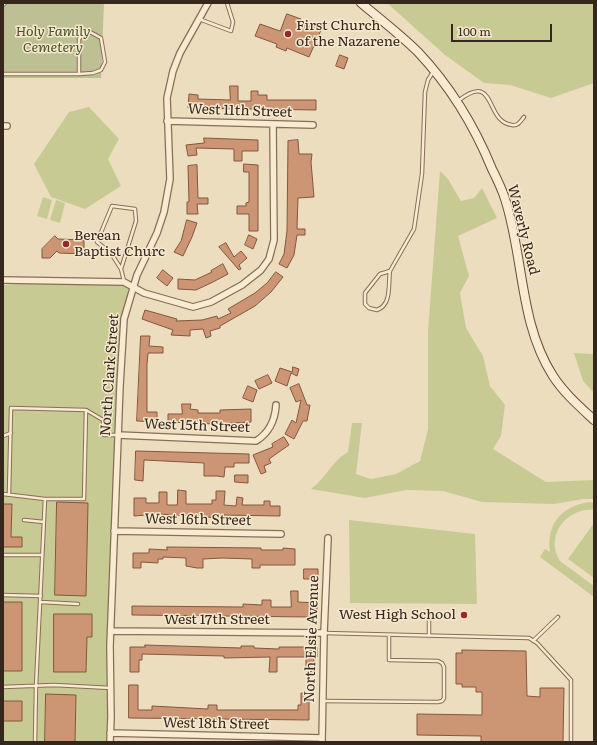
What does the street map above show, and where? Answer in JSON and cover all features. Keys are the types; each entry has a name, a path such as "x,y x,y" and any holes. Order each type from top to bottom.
{"street":[{"name":"North Clark Street","path":"110,742 114,531 124,319 133,287 157,233 164,212 170,178 167,98 173,71 180,53 208,3"},
{"name":"Waverly Road","path":"361,3 417,52 434,70 458,101 482,143 505,199 514,236 527,309 535,338 543,359 567,394 594,420"},
{"name":"West 11th Street","path":"167,121 313,125"},
{"path":"3,280 124,282 163,300 193,307 211,302 242,285 261,270 269,259 274,240 273,124"},
{"name":"West 15th Street","path":"118,435 256,441 266,434 275,415 276,405"},
{"name":"West 16th Street","path":"114,531 281,534"},
{"name":"North Elsie Avenue","path":"322,740 328,538"},
{"name":"West 17th Street","path":"111,631 324,634"},
{"name":"West 18th Street","path":"110,733 322,740"}],"lane":[{"path":"198,19 231,31 233,22 228,3"},
{"path":"3,74 79,74 93,73 101,70 105,62 101,38 90,32 83,34 78,38 79,74"},
{"path":"390,271 380,274 365,293 365,304 369,308 377,310 385,305 388,299 390,271 414,230 422,174 425,92 428,80 434,70"},
{"path":"458,101 466,94 481,91 486,93 500,120 506,124 515,125 520,123 524,117"},
{"path":"121,269 136,221 135,209 112,206 97,242 111,253 121,269 124,282"},
{"path":"9,494 11,408 86,410 103,420 104,435 118,435"},
{"path":"3,494 45,499 84,499 86,410"},
{"path":"3,436 11,433"},
{"path":"35,742 36,686 45,499"},
{"path":"24,520 44,522"},
{"path":"3,555 42,555"},
{"path":"3,595 41,596"},
{"path":"41,602 78,604"},
{"path":"429,616 429,636"},
{"path":"533,641 558,617"},
{"path":"324,634 529,638 537,643 572,680 571,742"},
{"path":"322,700 442,701 444,698 444,667 442,663 438,661 389,660 389,635"},
{"path":"3,687 54,685 111,688"}],"green space":[{"name":"Holy Family Cemetery","path":"3,3 104,3 101,78 3,78"},
{"path":"387,3 594,3 594,83 551,98 510,85 484,83 445,55"},
{"path":"89,107 119,139 108,159 121,186 85,209 51,197 34,164 69,112"},
{"path":"440,171 448,179 461,201 474,198 482,188 497,218 458,236 469,276 460,293 466,328 483,356 490,386 505,405 501,436 493,449 546,482 594,480 594,499 583,499 554,504 482,502 443,491 406,490 365,498 311,489 321,480 337,460 348,452 352,423 362,423 356,474 371,479 396,474 420,461 428,429 428,331"},
{"path":"43,197 52,200 47,219 37,216"},
{"path":"56,200 65,203 60,223 50,220"},
{"path":"90,280 124,282 133,287 124,319 120,386 110,742 3,742 3,285"},
{"path":"574,353 594,354 594,393 583,381"},
{"path":"589,502 594,503 594,510 584,510 567,518 557,533 555,542 556,552 560,561 594,586 594,597 540,557 545,549 550,552 549,542 551,533 553,525 558,518 571,508 579,504"},
{"path":"349,520 475,534 477,604 350,603"},
{"path":"594,523 594,578 568,559"}],"building":[{"name":"First Church of the Nazarene","path":"287,14 301,19 300,21 322,28 309,57 287,48 286,51 276,47 277,44 255,36 260,24 280,31"},
{"path":"340,55 348,58 344,69 336,66"},
{"path":"230,86 238,86 238,101 251,101 251,91 258,91 258,95 267,95 267,100 316,100 316,110 188,108 189,94 198,95 198,99 230,100"},
{"path":"204,138 258,140 258,151 242,151 242,161 234,161 234,149 196,148 197,155 188,156 186,145 204,143"},
{"path":"298,140 299,154 312,154 311,162 314,197 298,198 297,229 305,229 305,235 297,235 294,255 287,268 279,264 284,254 287,231 288,141"},
{"path":"244,164 258,165 258,231 249,231 249,214 237,214 237,206 246,206 246,203 249,202 249,172 244,172"},
{"path":"197,165 198,198 208,198 208,204 197,204 198,214 187,214 187,202 189,202 188,166"},
{"path":"187,220 197,223 183,256 174,252 181,241"},
{"path":"249,235 257,239 253,249 245,245"},
{"name":"Berean Baptist Churc","path":"55,236 58,239 84,240 84,254 59,253 57,251 50,258 42,258 42,249"},
{"path":"226,243 234,257 241,251 247,258 239,265 241,269 239,270 219,247"},
{"path":"223,264 228,274 196,290 178,289 178,279 195,280 212,272 211,271"},
{"path":"163,270 173,278 167,286 157,278"},
{"path":"276,272 283,277 271,292 255,306 220,326 220,328 210,331 211,336 206,338 203,329 190,330 190,336 171,335 173,330 142,319 145,310 177,319 176,321 202,320 217,316 218,319 231,313 228,309 255,293 267,283"},
{"path":"141,336 150,336 149,346 163,347 163,353 148,353 147,364 147,412 157,412 157,422 137,421"},
{"path":"293,367 299,369 297,376 291,373 287,386 275,381 280,368 292,372"},
{"path":"268,375 272,383 259,389 255,381"},
{"path":"299,384 307,405 310,405 307,421 303,421 294,439 285,434 292,420 296,423 301,400 296,402 290,388"},
{"path":"248,386 257,390 253,402 243,398"},
{"path":"182,404 191,404 190,409 198,410 198,413 220,413 220,410 251,409 251,422 215,424 168,422 168,414 182,414"},
{"path":"284,437 289,445 269,459 271,463 264,466 266,472 261,474 253,455 273,447 272,444"},
{"path":"136,451 249,454 249,463 234,463 234,467 225,467 224,477 204,476 204,463 144,460 143,481 135,480"},
{"path":"235,475 248,475 248,483 235,482"},
{"path":"178,490 186,491 186,504 212,504 212,500 216,500 216,491 225,491 224,505 236,506 237,497 243,498 242,505 264,505 264,501 270,501 270,506 280,506 280,516 220,515 220,518 158,514 134,516 134,498 146,498 146,503 159,503 159,492 167,492 167,505 177,505"},
{"path":"57,502 88,503 86,596 55,595"},
{"path":"3,504 12,504 11,537 22,537 22,547 3,547"},
{"path":"167,547 261,548 261,550 283,550 283,548 295,549 295,565 260,565 260,568 252,568 252,559 222,558 203,559 203,568 197,568 186,566 186,558 163,557 163,559 158,559 158,563 141,562 141,568 133,568 133,553 149,553 149,549 167,550"},
{"path":"304,569 318,569 318,579 304,579"},
{"path":"291,591 298,591 298,602 317,603 317,612 310,612 310,617 132,615 132,606 243,607 243,604 262,605 262,600 271,600 271,607 291,607"},
{"path":"3,602 22,602 22,671 3,671"},
{"path":"54,614 92,614 92,637 87,637 86,672 54,672"},
{"path":"145,645 241,648 241,646 254,646 254,648 279,649 279,647 317,647 317,657 314,657 314,672 306,671 306,657 277,657 277,672 269,672 270,657 224,658 224,656 142,654 142,660 139,660 139,672 130,672 130,647 145,647"},
{"path":"462,650 526,651 527,696 540,697 540,688 564,688 563,742 481,742 481,736 417,735 417,714 482,715 482,692 476,692 476,687 462,687 462,684 456,684 456,653 462,653"},
{"path":"129,685 138,685 138,710 152,710 152,706 208,709 208,705 217,705 217,710 298,710 298,705 301,705 301,693 309,694 309,720 129,718"},
{"path":"46,694 76,695 75,742 45,742"},
{"path":"3,701 22,701 22,721 3,721"}],"place":[{"name":"First Church of the Nazarene","path":"288,34"},
{"name":"Berean Baptist Churc","path":"66,244"},
{"name":"West High School","path":"464,615"}]}
